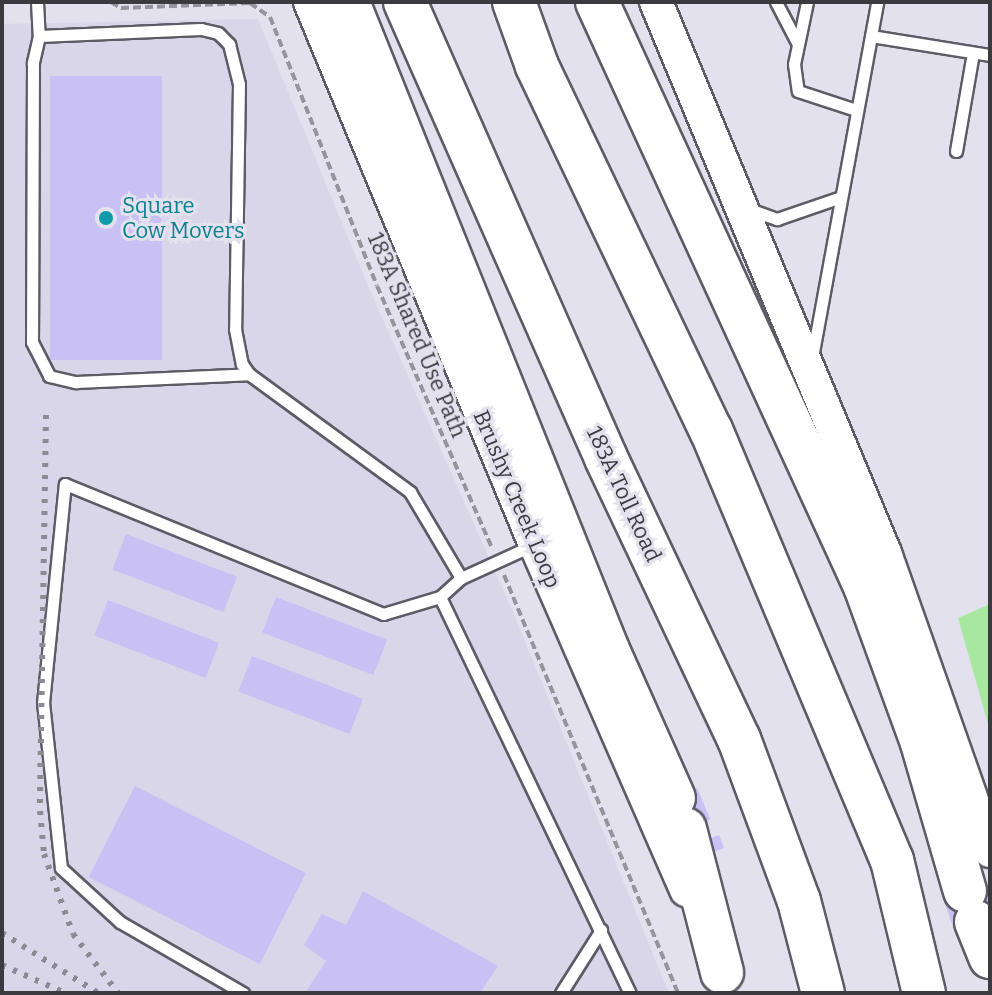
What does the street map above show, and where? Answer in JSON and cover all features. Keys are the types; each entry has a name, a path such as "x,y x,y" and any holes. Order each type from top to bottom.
{"highway":[{"path":"348,2 602,635 680,813 726,982"},
{"name":"183A Toll Road","path":"405,2 606,458 739,739 799,901 823,993"},
{"path":"514,2 537,66 711,430 892,860 924,993"},
{"path":"597,2 865,586 922,743 977,923"}],"main road":[{"name":"Brushy Creek Loop","path":"310,2 535,544 726,982"},
{"path":"656,2 814,389 885,553 990,851"}],"lane":[{"path":"37,2 39,36 33,63 32,342 49,376 76,382 249,374"},
{"path":"776,2 798,44"},
{"path":"807,2 793,77 798,91 856,110"},
{"path":"814,389 813,339 877,2"},
{"path":"39,36 201,29 218,33 229,44 239,84 235,329 249,374 410,492 430,535 461,578"},
{"path":"871,36 990,55"},
{"path":"956,151 973,53"},
{"path":"739,206 777,219 838,198"},
{"path":"243,993 120,922 61,868 43,703 65,484 383,614 440,597 461,578 535,544"},
{"path":"440,597 630,993"},
{"path":"561,993 601,930"}],"path":[{"name":"183A Shared Use Path","path":"111,2 121,8 250,3 270,17 377,286 498,561 678,993"}],"shaded area":[{"path":"258,19 368,286 513,612 669,993 2,993 2,24"}],"green space":[{"path":"990,604 990,731 958,618"}],"building":[{"name":"Square Cow Movers","path":"50,76 162,76 162,360 50,360"},
{"path":"126,534 237,577 223,612 112,569"},
{"path":"276,597 387,640 373,675 262,632"},
{"path":"108,600 219,643 205,678 94,635"},
{"path":"252,656 363,699 349,734 238,691"},
{"path":"135,786 306,873 260,964 89,877"},
{"path":"697,788 710,819 666,838 653,807"},
{"path":"719,835 724,848 715,852 710,839"},
{"path":"989,883 990,918 954,930 943,898"},
{"path":"363,891 498,966 480,993 305,993 326,961 304,945 322,914 346,925"}],"railway":[{"path":"46,415 40,811 44,854 73,934 118,993"},
{"path":"2,933 98,993"},
{"path":"2,965 65,993"}],"place":[{"name":"Square Cow Movers","path":"106,218"}]}
